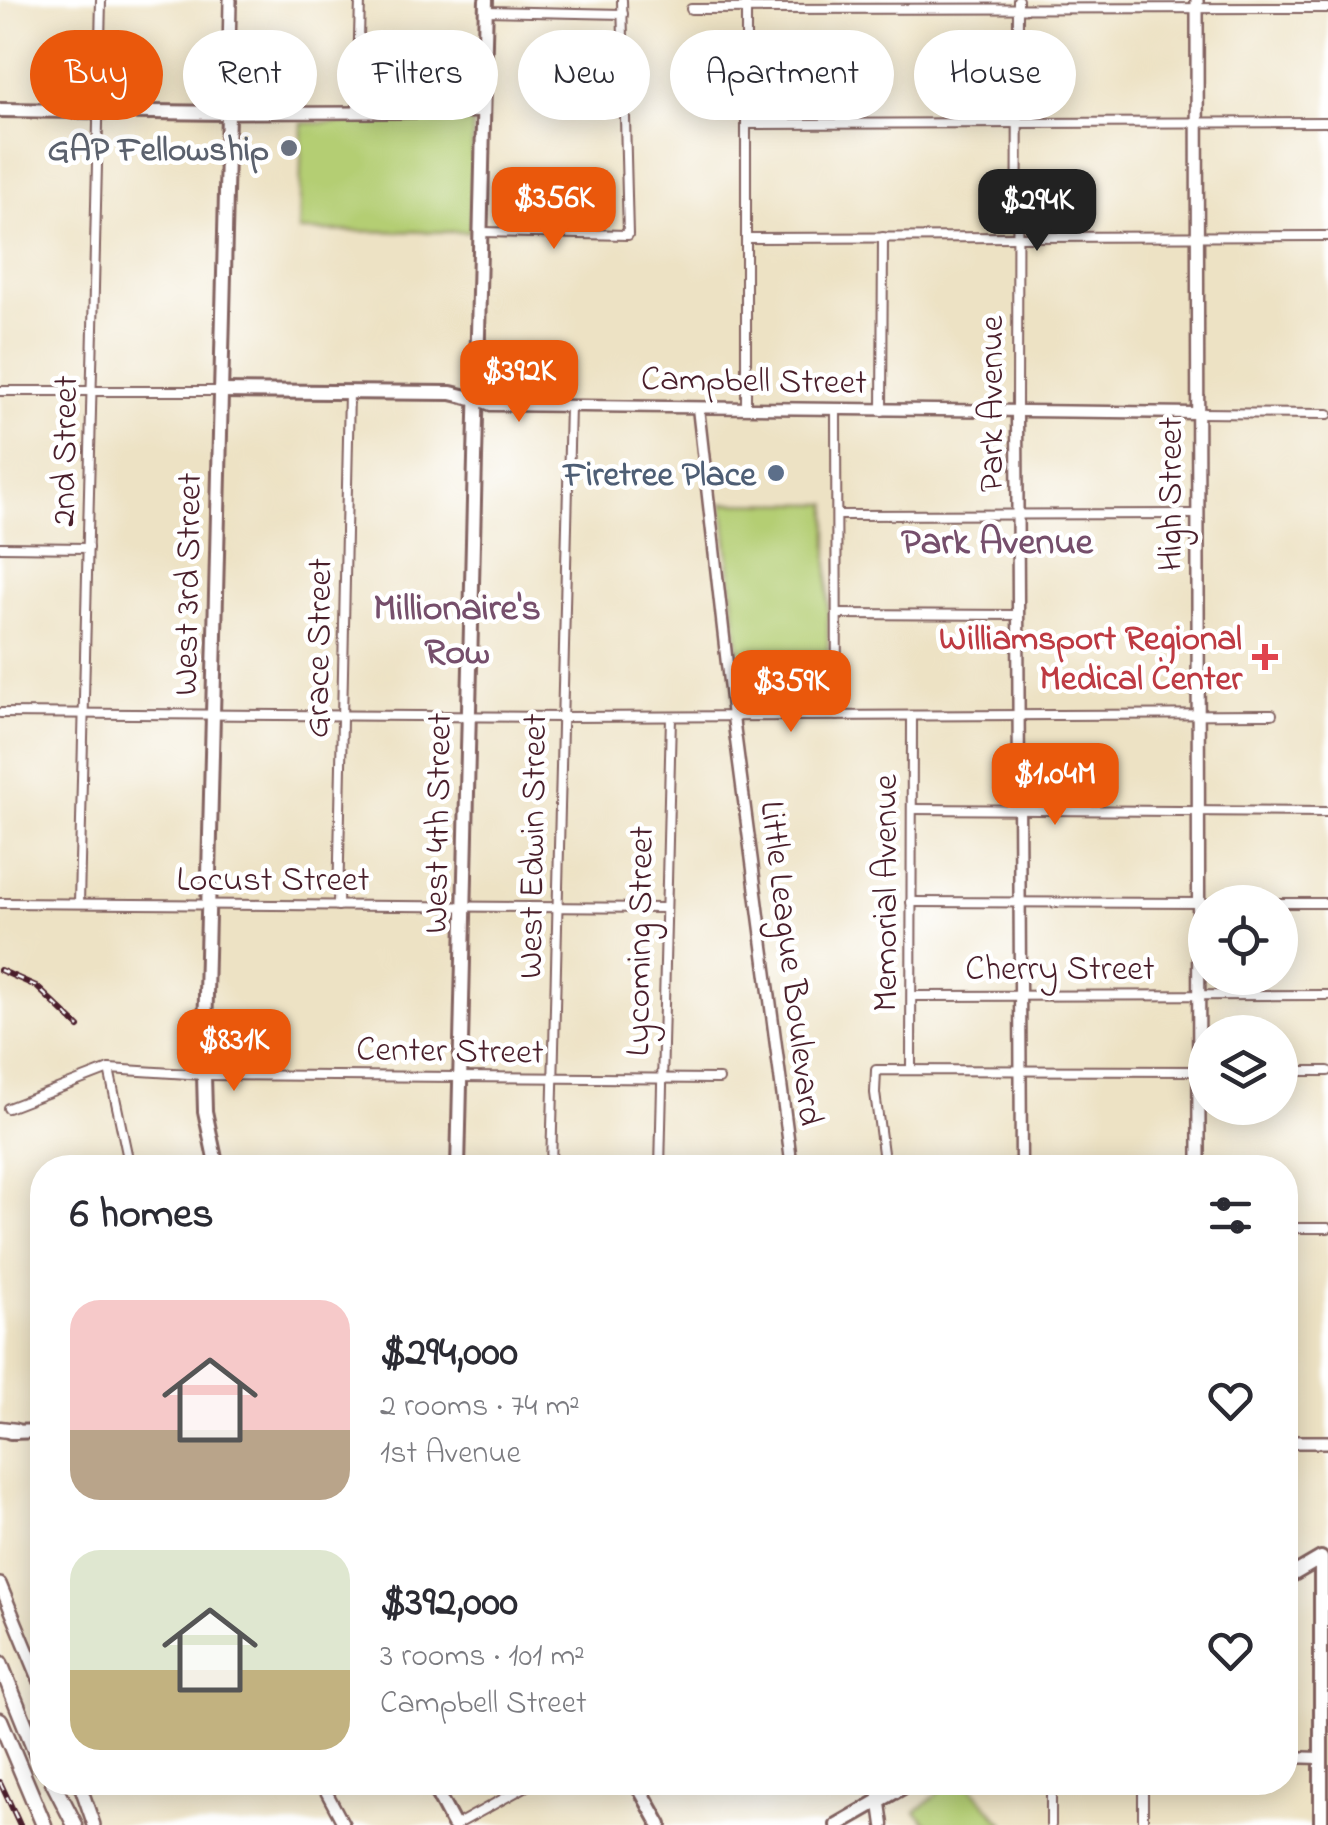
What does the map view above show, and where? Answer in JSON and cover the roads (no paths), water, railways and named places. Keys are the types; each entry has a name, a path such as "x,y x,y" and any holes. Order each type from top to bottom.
{"highway":[{"path":"0,1663 30,1736"},
{"path":"0,1720 30,1793"},
{"path":"31,1795 41,1820"},
{"path":"56,1795 67,1825"},
{"path":"58,1795 75,1825"}],"main road":[{"name":"West 3rd Street","path":"229,30 230,0"},
{"name":"High Street","path":"1197,4 1197,716 1201,885"},
{"path":"0,110 30,110"},
{"name":"West 3rd Street","path":"214,1155 204,1074 228,120"},
{"name":"West 4th Street","path":"458,1155 483,120"},
{"name":"Campbell Street","path":"222,390 451,393 476,399"},
{"name":"High Street","path":"1199,995 1200,1015"},
{"name":"High Street","path":"1199,1155 1200,1125"},
{"path":"1298,1442 1328,1442"},
{"path":"1298,1572 1325,1556 1325,1758 1321,1825"},
{"path":"0,1584 30,1661"},
{"path":"84,1795 94,1825"},
{"path":"438,1795 455,1825"},
{"path":"643,1795 660,1825"},
{"path":"837,1825 889,1795"}],"street":[{"name":"2nd Street","path":"100,30 101,0"},
{"path":"359,30 360,0"},
{"path":"480,232 628,235 622,0"},
{"path":"692,9 746,5 1197,4 1328,8"},
{"path":"746,5 746,408"},
{"name":"Park Avenue","path":"1018,5 1021,1155"},
{"path":"486,6 623,14"},
{"name":"2nd Street","path":"80,903 98,120"},
{"path":"747,124 1328,122"},
{"path":"746,238 1328,236"},
{"path":"882,410 883,238"},
{"name":"Campbell Street","path":"0,391 222,390"},
{"name":"Grace Street","path":"338,906 348,392"},
{"name":"Campbell Street","path":"476,399 491,405 1328,414"},
{"name":"West Edwin Street","path":"551,1155 570,406"},
{"name":"Little League Boulevard","path":"698,408 733,717 790,1155"},
{"path":"836,410 837,716"},
{"path":"837,515 1197,514"},
{"path":"0,547 88,548"},
{"path":"837,614 1018,614"},
{"path":"0,713 562,717 1272,714"},
{"name":"Memorial Avenue","path":"911,1070 912,716"},
{"name":"Lycoming Street","path":"660,1155 671,717"},
{"path":"912,809 1328,812"},
{"path":"911,902 1188,903"},
{"path":"1298,903 1328,902"},
{"name":"Locust Street","path":"0,903 666,908"},
{"name":"Cherry Street","path":"912,996 1188,995"},
{"name":"Cherry Street","path":"1298,995 1328,995"},
{"path":"109,1069 127,1155"},
{"name":"Center Street","path":"8,1108 109,1069 204,1074 718,1079"},
{"path":"882,1155 876,1070 1188,1071"},
{"path":"1298,1071 1328,1072"},
{"path":"1298,1228 1328,1228"},
{"path":"1298,1757 1325,1758"},
{"path":"328,1795 344,1825"},
{"path":"455,1825 510,1795"},
{"path":"879,1795 883,1825"},
{"path":"1050,1825 1051,1795"},
{"path":"1143,1795 1143,1825"}],"railway":[{"path":"0,970 36,986 79,1027"},
{"path":"0,1782 20,1825"}],"place":[{"name":"GAP Fellowship","path":"289,148"},
{"name":"Firetree Place","path":"776,473"},
{"name":"Williamsport Regional Medical Center","path":"1265,657"}],"district":[{"name":"Park Avenue","path":"997,540"},
{"name":"Millionaire's Row","path":"457,628"}]}
